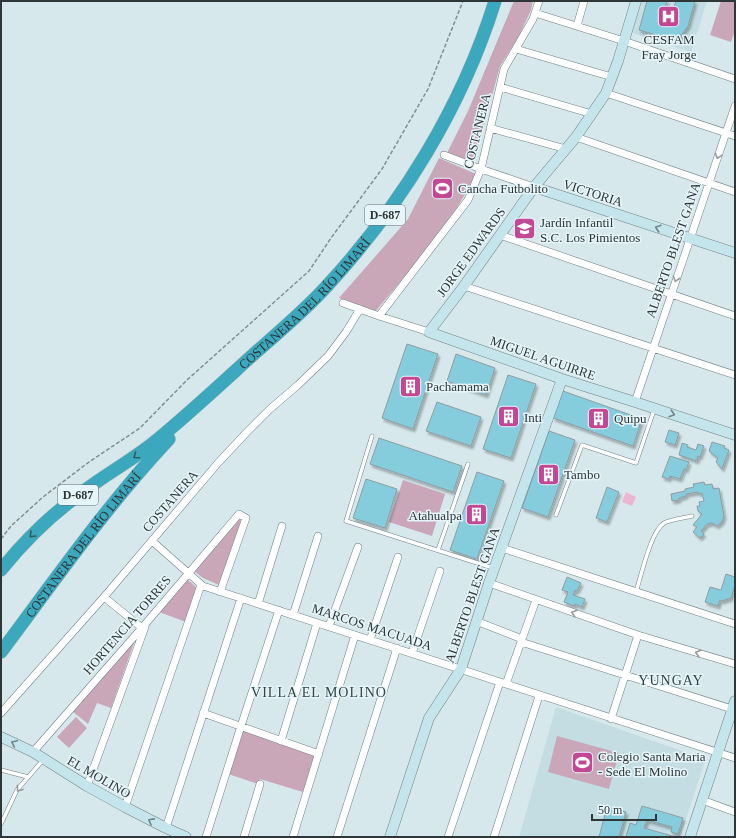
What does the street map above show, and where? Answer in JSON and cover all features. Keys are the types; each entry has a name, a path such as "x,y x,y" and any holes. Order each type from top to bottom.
{"highway":[{"name":"COSTANERA DEL RÍO LIMARÍ","path":"1,570 23,544 53,516 88,488 146,449 296,317 326,287 363,244 395,201 434,140 476,56 495,1"},
{"name":"COSTANERA DEL RÍO LIMARÍ","path":"1,652 114,501 162,446 217,388"}],"street":[{"name":"COSTANERA","path":"379,316 468,200 481,169 504,69 533,19 539,1"},
{"path":"577,26 584,1"},
{"name":"JORGE EDWARDS","path":"429,332 464,286 534,187 576,137 606,93 636,1"},
{"path":"535,13 735,78"},
{"path":"516,48 612,77"},
{"path":"500,87 592,114"},
{"path":"606,93 735,136"},
{"name":"ALBERTO BLEST GANA","path":"635,402 735,106"},
{"path":"490,128 566,150"},
{"path":"576,137 735,192"},
{"name":"VICTORIA","path":"444,155 534,187 735,253"},
{"path":"500,235 735,316"},
{"path":"464,286 735,374"},
{"name":"MIGUEL AGUIRRE","path":"343,303 562,379 735,435"},
{"name":"COSTANERA","path":"1,713 247,432 270,408 298,385 328,356 346,332 360,309"},
{"name":"ALBERTO BLEST GANA","path":"390,837 429,718 461,669 494,568 562,379"},
{"name":"HORTENCIA TORRES","path":"33,752 239,514 246,518 220,592"},
{"path":"258,604 282,526"},
{"path":"293,615 318,536"},
{"name":"MARCOS MACUADA","path":"152,541 201,585 461,669 539,696 735,758"},
{"path":"329,626 358,548"},
{"path":"502,548 735,624"},
{"path":"370,640 398,557"},
{"path":"412,653 440,571"},
{"path":"489,583 638,635 735,664"},
{"path":"125,807 201,585"},
{"path":"86,786 144,625 104,597"},
{"path":"166,828 241,598"},
{"path":"448,837 503,683 522,640 536,600"},
{"path":"206,837 279,610"},
{"path":"476,621 522,640 625,674 734,707 717,752 690,837"},
{"path":"281,741 317,623"},
{"path":"293,837 355,635"},
{"path":"611,719 638,635"},
{"path":"337,837 397,648"},
{"path":"494,837 539,696"},
{"path":"203,713 319,754"},
{"name":"EL MOLINO","path":"1,737 33,752 86,786 186,837"},
{"path":"244,837 260,784"},
{"path":"702,800 735,812"}],"lane":[{"path":"556,515 582,445 636,463 654,409"},
{"path":"372,436 346,521 494,568"},
{"path":"438,550 468,464"},
{"path":"636,592 654,536 660,527 665,522 692,516"},
{"path":"1,824 17,790 44,759"},
{"path":"1,770 28,777"}],"path":[{"path":"1,539 11,526 43,497 89,462 140,428 187,380 309,271 331,238 382,169 428,89 463,1"}],"shaded area":[{"path":"514,1 533,1 531,10 519,36 500,66 474,163 447,153 468,111"},
{"name":"CESFAM Fray Jorge","path":"642,1 707,1 691,52 632,33"},
{"path":"721,1 735,1 735,31 731,42 710,35"},
{"path":"439,158 476,174 455,211 443,228 430,246 375,312 339,298 408,219"},
{"path":"403,480 445,494 432,536 389,522"},
{"path":"626,492 636,497 632,506 622,502"},
{"path":"238,519 242,521 219,585 203,578 194,571"},
{"path":"187,579 198,589 186,622 159,612"},
{"path":"135,640 111,708 97,703 88,724 72,711"},
{"name":"Colegio Santa Maria - Sede El Molino","path":"556,707 706,758 680,837 519,837"},
{"path":"76,717 87,728 69,748 57,737"},
{"path":"243,730 315,755 303,792 260,779 258,784 228,774"},
{"name":"Colegio Santa Maria - Sede El Molino","path":"557,736 619,753 609,789 548,772"}],"building":[{"path":"647,1 667,1 663,15 671,17 676,1 695,1 688,26 677,41 639,30"},
{"name":"Pachamama","path":"407,344 438,354 413,429 382,418"},
{"path":"456,354 495,368 486,395 447,381"},
{"name":"Inti","path":"508,375 536,384 511,458 483,449"},
{"name":"Quipu","path":"563,391 642,419 633,446 553,418"},
{"path":"437,402 481,417 471,446 426,431"},
{"path":"669,430 679,433 675,445 665,442"},
{"name":"Tambo","path":"549,431 575,440 548,517 522,508"},
{"path":"379,438 462,466 453,492 370,464"},
{"path":"712,442 725,446 724,448 729,450 722,469 716,462 718,458 709,451"},
{"path":"682,443 688,445 687,447 696,450 698,444 704,446 700,457 698,456 697,461 679,455"},
{"path":"670,456 689,462 680,479 670,476 669,479 662,477"},
{"name":"Atahualpa","path":"477,472 504,481 477,559 450,550"},
{"path":"366,479 397,489 385,528 353,518"},
{"path":"704,482 705,485 712,484 713,489 719,488 724,516 722,522 717,526 712,523 707,524 701,531 704,534 700,538 693,532 697,527 693,525 702,514 698,511 697,506 700,506 699,502 704,501 702,493 699,494 698,492 686,494 686,496 679,498 679,500 672,501 671,494 685,491 685,489 694,487 693,484"},
{"path":"607,487 619,492 607,522 596,518"},
{"path":"726,574 735,577 735,585 731,598 722,601 720,600 718,606 705,602 710,587 721,590"},
{"path":"567,577 581,583 573,595 585,599 582,607 564,602 568,592 562,590"},
{"path":"642,806 683,818 678,834 671,832 672,827 647,820 644,828 676,837 626,837 630,823 636,825"},
{"path":"607,807 626,812 619,837 599,837"}],"place":[{"name":"CESFAM Fray Jorge","path":"669,17"},
{"name":"Cancha Futbolito","path":"443,188"},
{"name":"Jardín Infantil S.C. Los Pimientos","path":"525,229"},
{"name":"Pachamama","path":"410,386"},
{"name":"Inti","path":"509,417"},
{"name":"Quipu","path":"598,418"},
{"name":"Tambo","path":"549,474"},
{"name":"Atahualpa","path":"477,515"},
{"name":"Colegio Santa Maria - Sede El Molino","path":"583,763"}],"district":[{"name":"YUNGAY","path":"671,680"},
{"name":"VILLA EL MOLINO","path":"319,692"}]}
